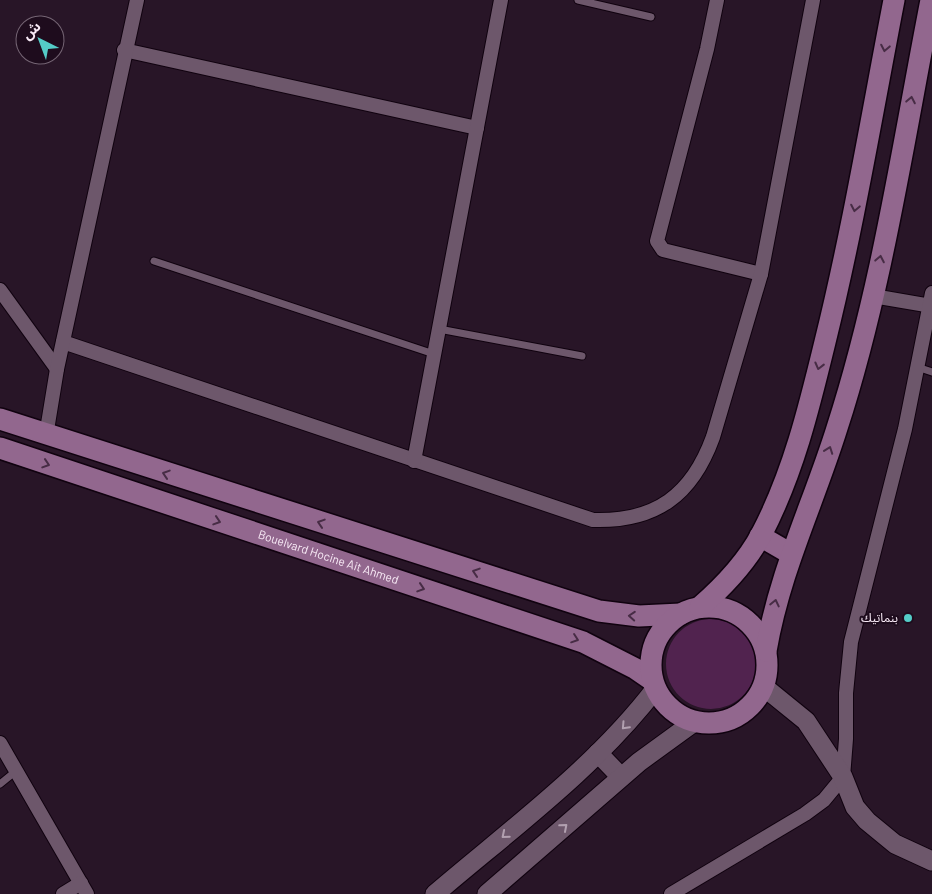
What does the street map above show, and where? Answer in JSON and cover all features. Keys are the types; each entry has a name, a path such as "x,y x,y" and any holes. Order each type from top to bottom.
{"main road":[{"path":"894,0 842,275 806,423 790,468 760,536 734,574 691,610 664,628 657,637 651,658 654,684 663,702 672,711 694,722 718,723 730,720 750,706 764,686 767,674 766,651 776,599 837,428 873,296 931,0"},
{"path":"0,420 598,611 639,616 691,610 729,610 742,616 761,637 766,651"},
{"name":"Bouelvard Hocine Ait Ahmed","path":"0,448 583,642 636,669 654,684"},
{"path":"760,536 791,554"},
{"path":"435,894 598,753 629,722 654,684"},
{"path":"764,686 806,721 843,777 855,807 867,821 895,844 932,861"},
{"path":"488,894 621,777 694,722"},
{"path":"598,753 621,777"}],"street":[{"path":"46,436 57,369 124,50 137,0"},
{"path":"414,462 501,0"},
{"path":"717,0 707,49 656,241 663,250 761,274"},
{"path":"63,342 414,462 593,520 616,521 638,517 659,508 678,495 693,478 705,458 761,274 813,0"},
{"path":"124,50 477,128"},
{"path":"0,290 57,369"},
{"path":"671,894 806,814 824,800 843,777 846,739 846,693 851,642 891,489 931,301 873,296"},
{"path":"0,742 84,889 63,894"}],"lane":[{"path":"578,0 651,17"},
{"path":"154,261 434,354"},
{"path":"439,329 582,356"},
{"path":"917,367 932,372"},
{"path":"0,784 16,771"}],"shaded area":[{"path":"711,619 728,622 743,632 753,647 756,664 753,681 743,696 728,706 711,709 694,706 679,696 669,681 666,664 669,647 679,632 694,622"}],"place":[{"name":"بنماتيك","path":"908,618"}]}
